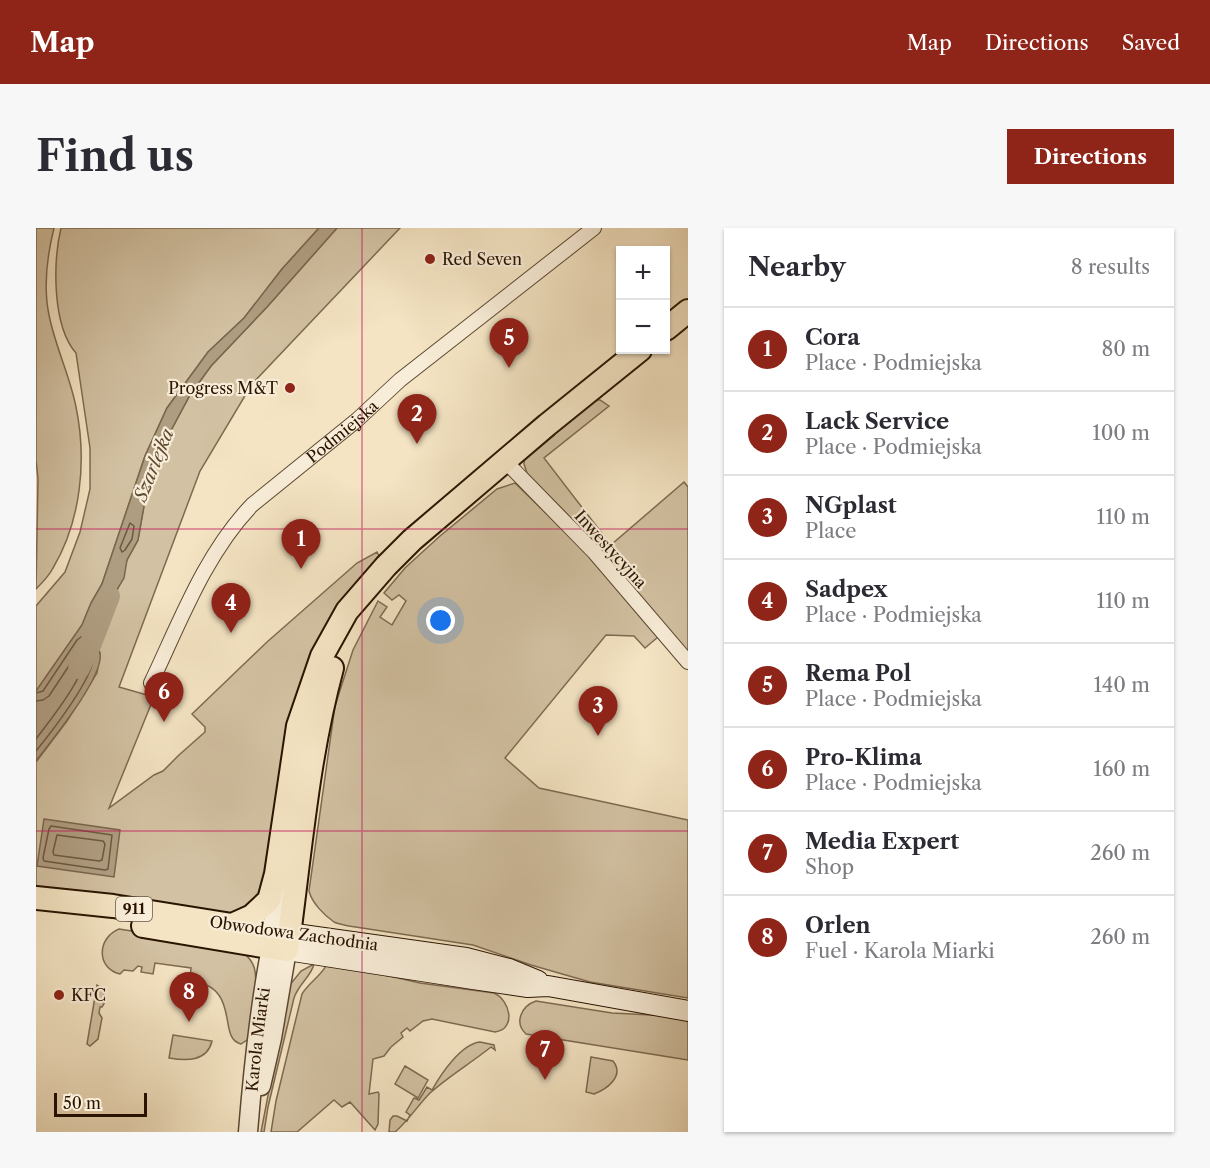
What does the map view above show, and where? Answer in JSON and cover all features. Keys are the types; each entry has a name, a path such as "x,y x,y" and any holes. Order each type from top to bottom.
{"main road":[{"path":"670,326 688,311"},
{"path":"232,925 252,916 269,900 276,874 298,726 322,656 347,611 412,540 635,354"},
{"path":"280,941 293,893 321,708 334,662 355,616 362,594"},
{"path":"276,874 276,908 280,941"},
{"name":"Obwodowa Zachodnia","path":"36,898 113,906 232,925 327,956 528,987 548,986 688,1011"},
{"name":"Obwodowa Zachodnia","path":"36,909 280,941 324,937 466,958 509,969 532,977 548,986"}],"street":[{"name":"Podmiejska","path":"151,683 223,540 252,505 357,420 400,380 594,228"},
{"name":"Inwestycyjna","path":"505,461 594,552 688,662"},
{"name":"Karola Miarki","path":"249,1132 272,1038 281,982 280,941"},
{"name":"Karola Miarki","path":"249,1132 254,1058 280,941"},
{"path":"281,982 304,961 327,956"}],"shaded area":[{"path":"36,228 54,228 49,249 47,304 76,407 81,469 70,530 51,571 36,589 38,479 36,460"},
{"path":"61,228 319,228 282,269 244,318 208,352 167,408 145,456 102,584 82,625 36,691 36,606 65,572 80,532 90,489 90,448 76,353 62,327 56,293 58,242"},
{"path":"337,228 400,228 252,384 200,471 119,687 154,697 109,808 163,771 205,732 205,727 192,714 267,642 357,563 377,552 379,556 356,586 261,894 245,908 225,915 36,889 36,762 67,721 97,673 100,653 90,633 102,620 109,602 116,594 127,560 138,540 148,483 160,451 190,395 211,366"},
{"path":"588,400 600,400 609,406 544,458 604,536 598,541 593,541 527,473 524,464 525,454"},
{"path":"684,482 688,487 688,652 606,555 612,544"},
{"path":"515,483 583,549 658,637 645,648 634,636 606,635 505,758 539,788 688,820 688,998 590,982 473,945 337,923 319,908 309,891 335,706 353,650 378,601 387,607 380,617 392,625 406,601 399,595 392,600 384,593 405,568 497,489"},
{"path":"119,929 233,947 248,957 256,975 250,1038 241,1044 234,1040 230,1033 223,1002 217,993 206,985 190,980 191,968 155,963 153,974 141,972 142,967 138,966 133,971 124,970 120,974 112,971 103,959 103,946 106,939"},
{"path":"328,962 420,983 494,993 504,1002 509,1020 502,1030 495,1032 432,1019 423,1021 410,1031 407,1028 401,1033 403,1037 384,1056 373,1059 369,1094 378,1092 379,1094 378,1124 375,1130 350,1102 342,1107 334,1100 297,1132 271,1132 276,1101 302,994"},
{"path":"314,964 294,998 264,1132 261,1132 289,986 301,971"},
{"path":"97,985 103,989 105,1000 101,1002 105,1002 100,1007 99,1013 102,1018 98,1039 90,1046 87,1044"},
{"path":"536,1001 612,1013 672,1016 688,1021 688,1060 526,1034 520,1025 521,1015 526,1007"},
{"path":"173,1035 212,1041 206,1053 201,1056 182,1060 169,1058"},
{"path":"480,1042 494,1045 495,1050 491,1047 430,1093 408,1118 410,1115 406,1112 414,1098 419,1100 427,1087 432,1090 446,1068 466,1048"},
{"path":"591,1057 613,1061 617,1072 609,1085 594,1094 586,1092"},
{"path":"405,1066 428,1080 418,1098 395,1084"},
{"path":"393,1116 406,1121 395,1132 389,1132 390,1120"}],"water":[{"path":"319,228 337,228 211,366 190,395 160,451 148,483 138,540 127,560 124,578 102,620 90,633 100,654 94,678 75,709 36,761 36,691 82,625 102,584 145,456 167,408 208,352 244,318 282,269"},
{"path":"44,819 120,830 114,877 37,866"}],"waterway":[{"name":"Szarlejka","path":"79,668 109,596"}],"place":[{"name":"Red Seven","path":"430,259"},
{"name":"Rema Pol","path":"509,368"},
{"name":"Progress M&T","path":"290,388"},
{"name":"Lack Service","path":"417,444"},
{"name":"Cora","path":"301,569"},
{"name":"Sadpex","path":"231,633"},
{"name":"Pro-Klima","path":"164,722"},
{"name":"NGplast","path":"598,736"},
{"name":"KFC","path":"59,995"},
{"name":"Orlen","path":"189,1022"},
{"name":"Media Expert","path":"545,1080"}]}
